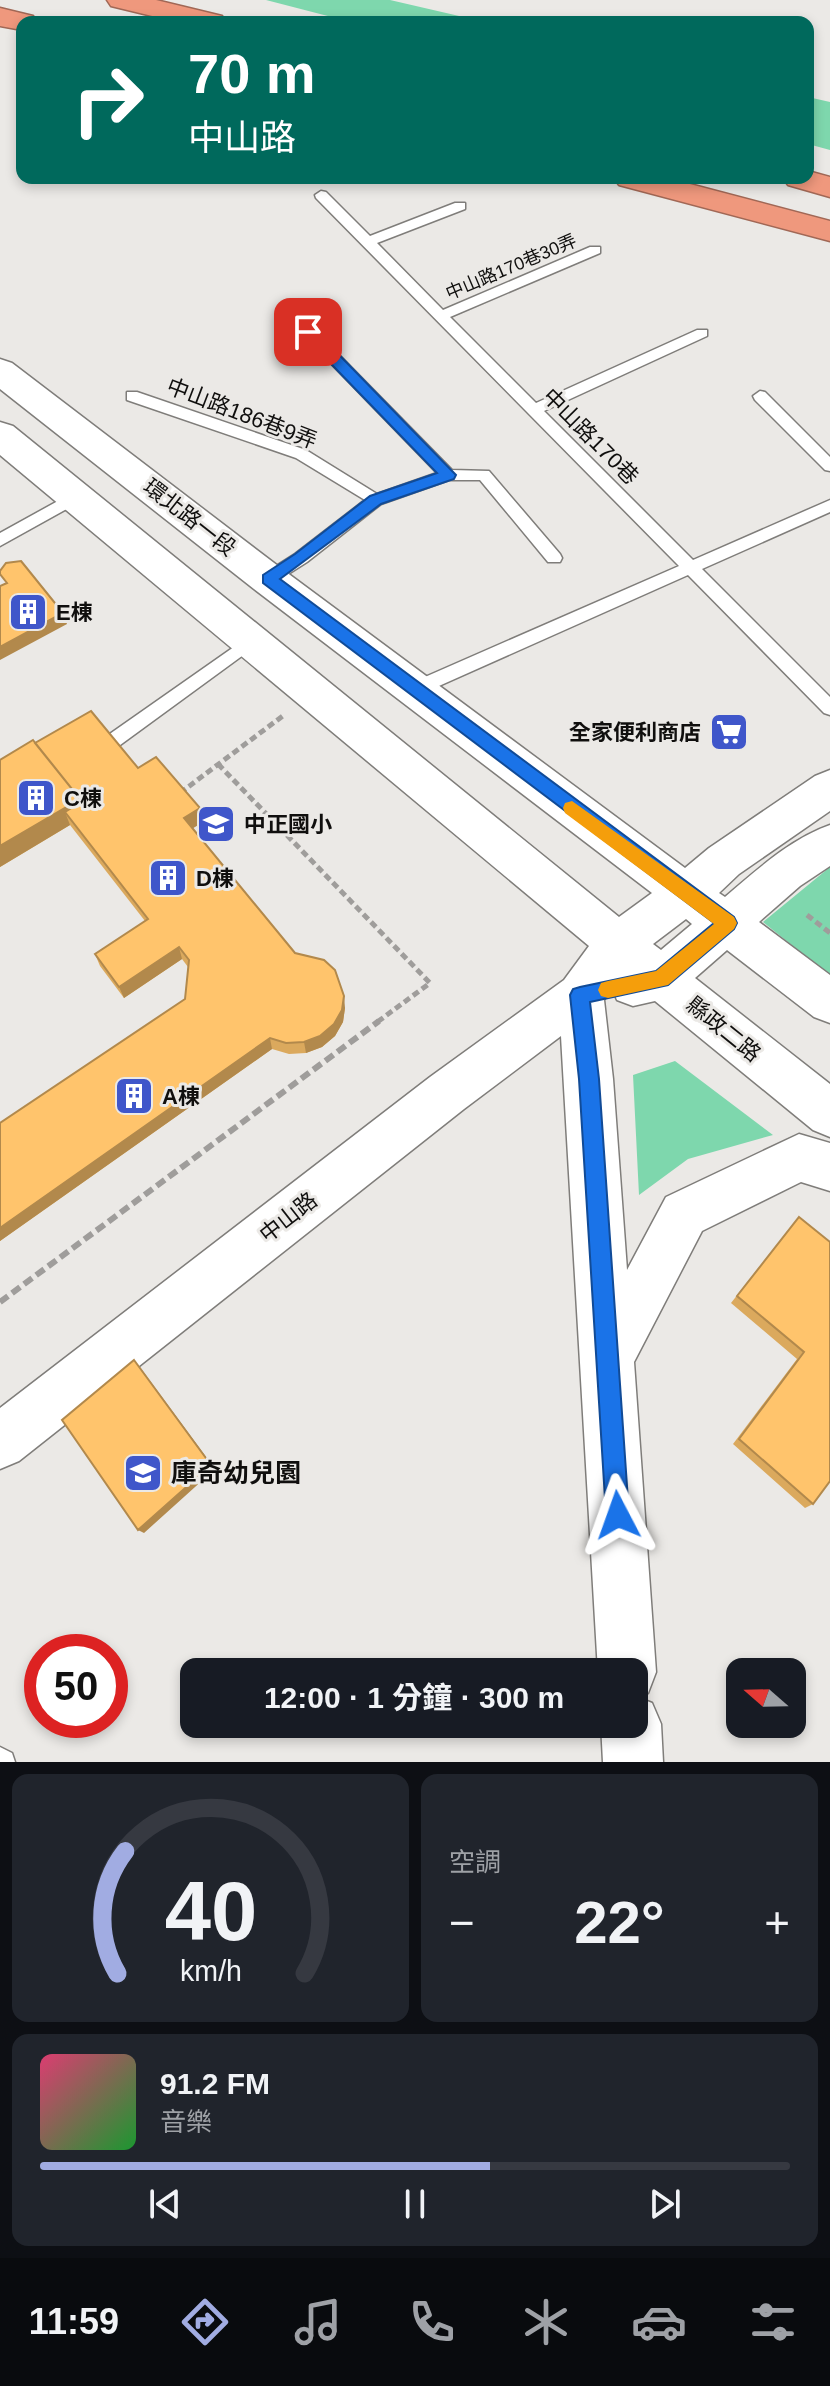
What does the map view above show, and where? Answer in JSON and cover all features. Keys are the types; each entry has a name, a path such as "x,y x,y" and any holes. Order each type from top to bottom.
{"highway":[{"path":"121,0 187,16"},
{"path":"653,184 830,231"}],"street":[{"name":"環北路一段","path":"0,371 268,579 686,894"},
{"path":"0,435 618,943"},
{"name":"中山路","path":"0,1442 447,1093 580,995 618,943 686,894 724,861 830,788"},
{"name":"中山路","path":"580,995 661,979 784,873 830,843"},
{"path":"686,894 830,1002"},
{"name":"縣政二路","path":"618,943 830,1114"},
{"path":"580,995 589,1079 626,1658"},
{"path":"608,1357 684,1214 799,1158 830,1167"},
{"path":"632,1738 633,1762"}],"lane":[{"name":"中山路170巷","path":"321,195 830,708"},
{"path":"368,242 460,206"},
{"name":"中山路170巷30弄","path":"441,316 595,250"},
{"path":"288,311 448,475"},
{"path":"534,410 702,333"},
{"name":"中山路186巷9弄","path":"132,396 301,454 376,500"},
{"path":"760,396 830,466"},
{"path":"268,579 301,558 376,500 448,475 484,475 554,558"},
{"path":"0,540 76,497"},
{"path":"415,689 830,506"},
{"path":"110,743 251,641"}],"path":[{"path":"179,793 314,691"},
{"path":"0,1302 430,983 218,764"},
{"path":"807,915 830,933"}],"green space":[{"path":"266,0 390,0 459,16 328,16"},
{"path":"814,98 830,102 830,150 814,146"},
{"path":"830,867 830,976 763,922"},
{"path":"675,1061 773,1135 688,1159 639,1195 633,1075"}],"building":[{"name":"E棟","path":"21,561 63,613 0,647 0,586 7,583 0,571 6,563"},
{"path":"91,711 138,768 156,757 200,808 184,818 295,953 324,960 335,970 344,996 342,1010 334,1024 320,1036 304,1042 286,1043 270,1038 0,1228 0,1123 185,999 189,960 179,947 119,987 95,954 148,919 65,812 81,802 80,799 35,743"},
{"name":"C棟","path":"33,740 80,799 0,846 0,760"},
{"path":"799,1217 830,1242 830,1481 813,1504 739,1439 804,1352 737,1296"},
{"path":"134,1360 211,1465 138,1530 62,1420"}],"slow traffic":[{"path":"572,808 728,923 661,979 608,990"}],"place":[{"name":"E棟","path":"28,612"},
{"name":"全家便利商店","path":"729,732"},
{"name":"C棟","path":"36,798"},
{"name":"中正國小","path":"216,824"},
{"name":"D棟","path":"168,878"},
{"name":"A棟","path":"134,1096"},
{"name":"庫奇幼兒園","path":"143,1473"}],"route":[{"path":"308,332 448,475 376,500 301,558 268,579 642,862 728,923 661,979 580,995 589,1079 618,1515"}]}
